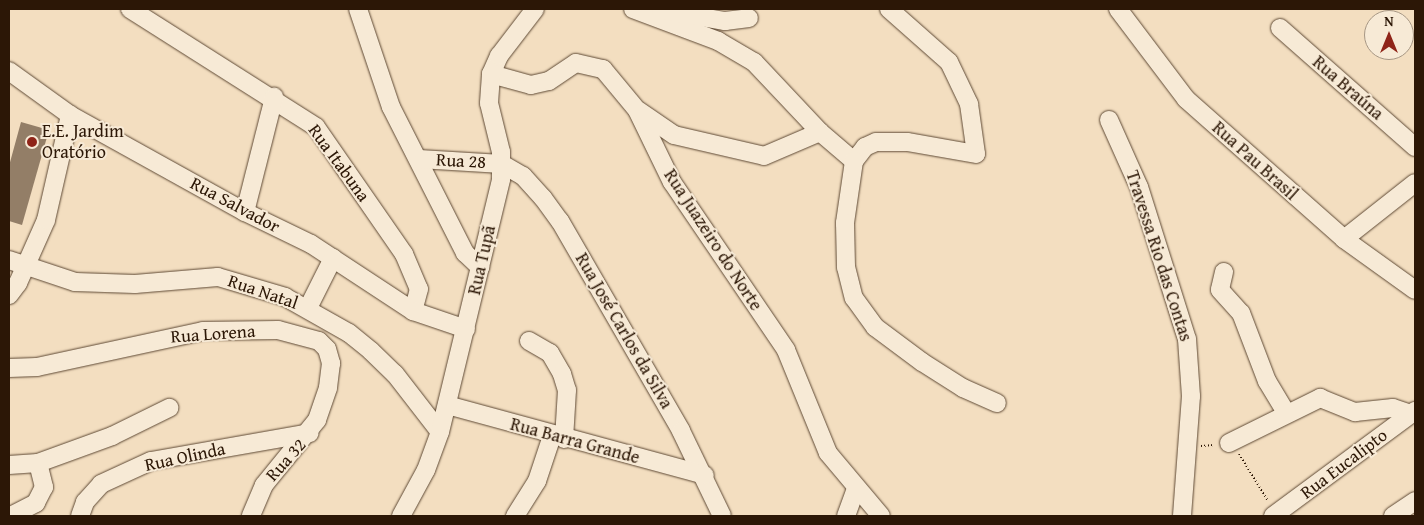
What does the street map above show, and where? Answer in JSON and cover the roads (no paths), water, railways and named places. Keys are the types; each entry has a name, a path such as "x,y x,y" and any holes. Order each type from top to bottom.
{"street":[{"name":"Rua Itabuna","path":"130,9 274,97 316,127 389,229 415,277 419,289 413,310"},
{"path":"358,9 391,107 465,253 480,267"},
{"name":"Rua Tupã","path":"401,516 426,470 440,432 466,329 502,164 489,103 492,74 498,56 535,9"},
{"path":"633,9 700,18 749,18"},
{"path":"890,9 949,62 969,104 976,154 907,142 876,142 865,147 854,162 845,223 846,267 854,298 875,327 922,362 963,388 997,403"},
{"name":"Rua Pau Brasil","path":"1118,9 1186,99 1344,239 1415,290"},
{"path":"652,11 718,40 754,62 820,132 854,162"},
{"name":"Rua Braúna","path":"1280,28 1415,147"},
{"name":"Rua Juazeiro do Norte","path":"492,74 531,85 549,81 576,63 593,64 603,69 637,110 672,182 786,350 828,453 856,489 881,516"},
{"name":"Rua Salvador","path":"9,71 70,115 245,212 333,258 413,310 466,329"},
{"path":"245,212 274,97"},
{"path":"637,110 674,135 764,156 820,132"},
{"path":"9,295 27,266 46,220 70,115"},
{"name":"Travessa Rio das Contas","path":"1109,120 1139,187 1187,338 1191,368 1182,516"},
{"name":"Rua 28","path":"418,159 502,164"},
{"name":"Rua José Carlos da Silva","path":"502,164 523,176 560,221 705,475 722,516"},
{"path":"1344,239 1415,184"},
{"path":"308,308 333,258"},
{"name":"Rua Natal","path":"9,260 59,279 84,283 136,284 198,276 234,279 308,308 371,351 395,374 440,432"},
{"path":"1224,272 1220,290 1241,313 1267,381 1286,413"},
{"name":"Rua Lorena","path":"9,368 37,367 203,331 244,329 304,334 327,349 331,363 328,388 310,433"},
{"path":"516,516 537,481 558,438 567,390 562,374 550,353 529,341"},
{"path":"1231,443 1286,413 1325,398 1355,412 1393,408 1413,412"},
{"name":"Rua Barra Grande","path":"447,405 558,438 705,475"},
{"path":"9,465 38,463 112,436 169,408"},
{"name":"Rua Eucalipto","path":"1274,515 1413,412"},
{"name":"Rua Olinda","path":"80,516 85,502 101,484 151,461 310,433"},
{"name":"Rua 32","path":"251,516 264,485 310,433"},
{"path":"10,516 29,509 41,495 42,469 38,463"},
{"path":"846,516 856,489"},
{"path":"1393,516 1415,501"}],"place":[{"name":"E.E. Jardim Oratório","path":"32,142"}]}
